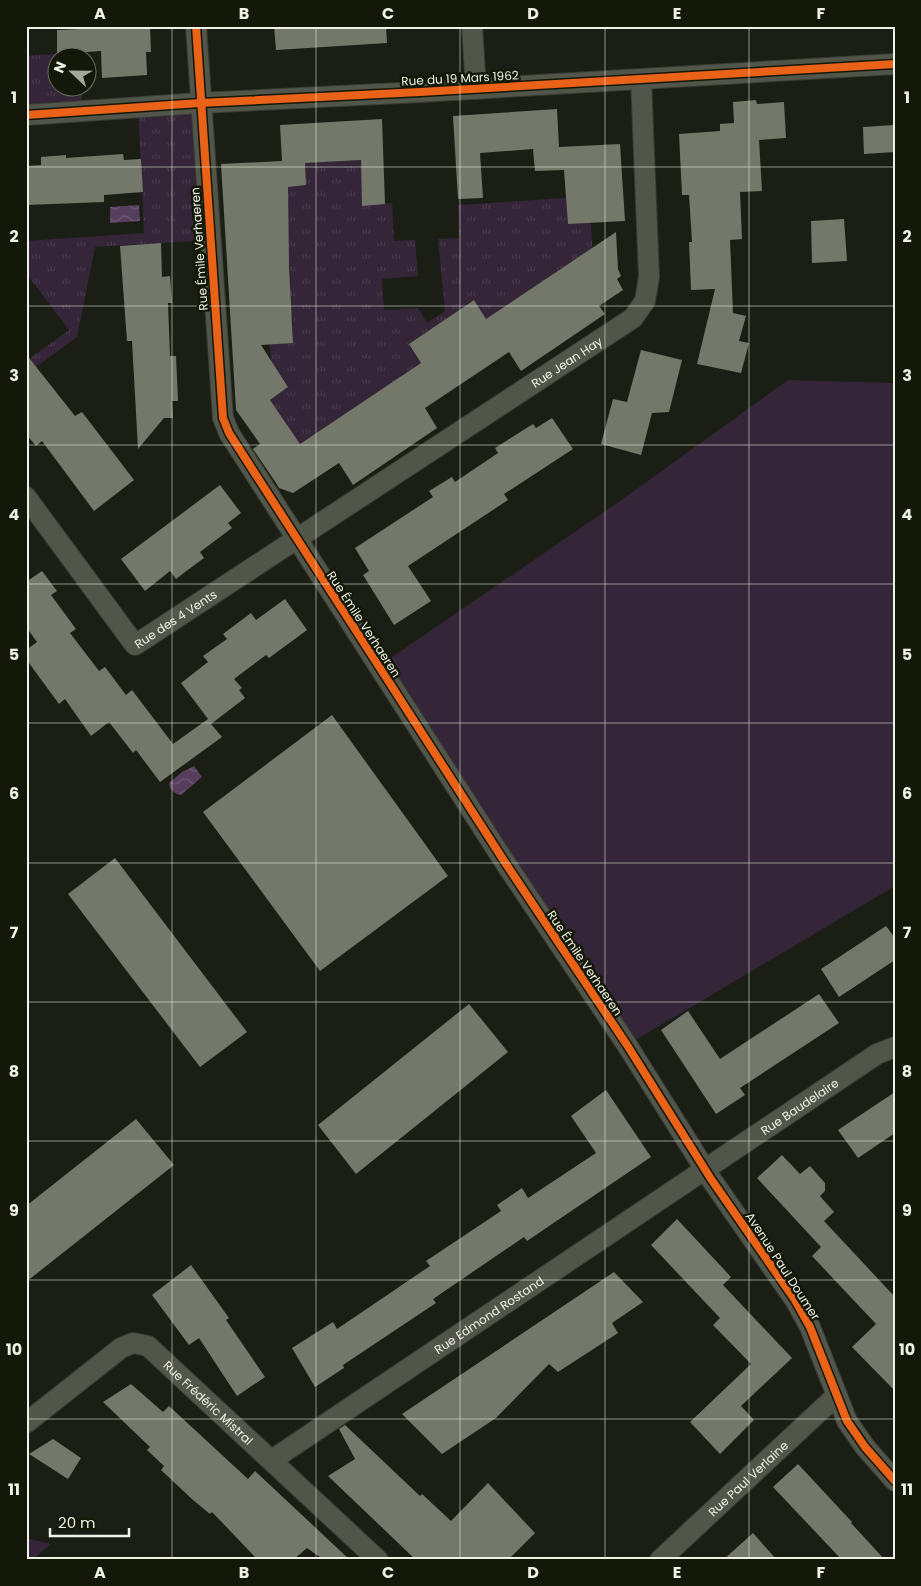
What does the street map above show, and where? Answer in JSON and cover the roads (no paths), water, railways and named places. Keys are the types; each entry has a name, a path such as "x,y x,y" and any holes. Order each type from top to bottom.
{"street":[{"name":"Rue Émile Verhaeren","path":"196,26 223,418 229,433 295,540 705,1168"},
{"path":"472,26 476,89"},
{"name":"Rue du 19 Mars 1962","path":"26,115 200,102 476,89 895,64"},
{"name":"Rue Jean Hay","path":"295,540 634,318 645,301 649,277 641,79"},
{"name":"Rue des 4 Vents","path":"26,497 135,645 295,540"},
{"name":"Rue Baudelaire","path":"705,1168 877,1054 895,1047"},
{"name":"Avenue Paul Doumer","path":"705,1168 795,1300 810,1327 847,1421 865,1447 895,1481"},
{"name":"Rue Edmond Rostand","path":"272,1460 705,1168"},
{"name":"Rue Frédéric Mistral","path":"26,1423 121,1348 133,1344 148,1346 378,1560"},
{"name":"Rue Paul Verlaine","path":"660,1560 836,1396"}],"water":[{"path":"139,205 140,221 110,223 110,207"},
{"path":"194,766 202,777 181,795 173,791 169,783 182,772"}]}
